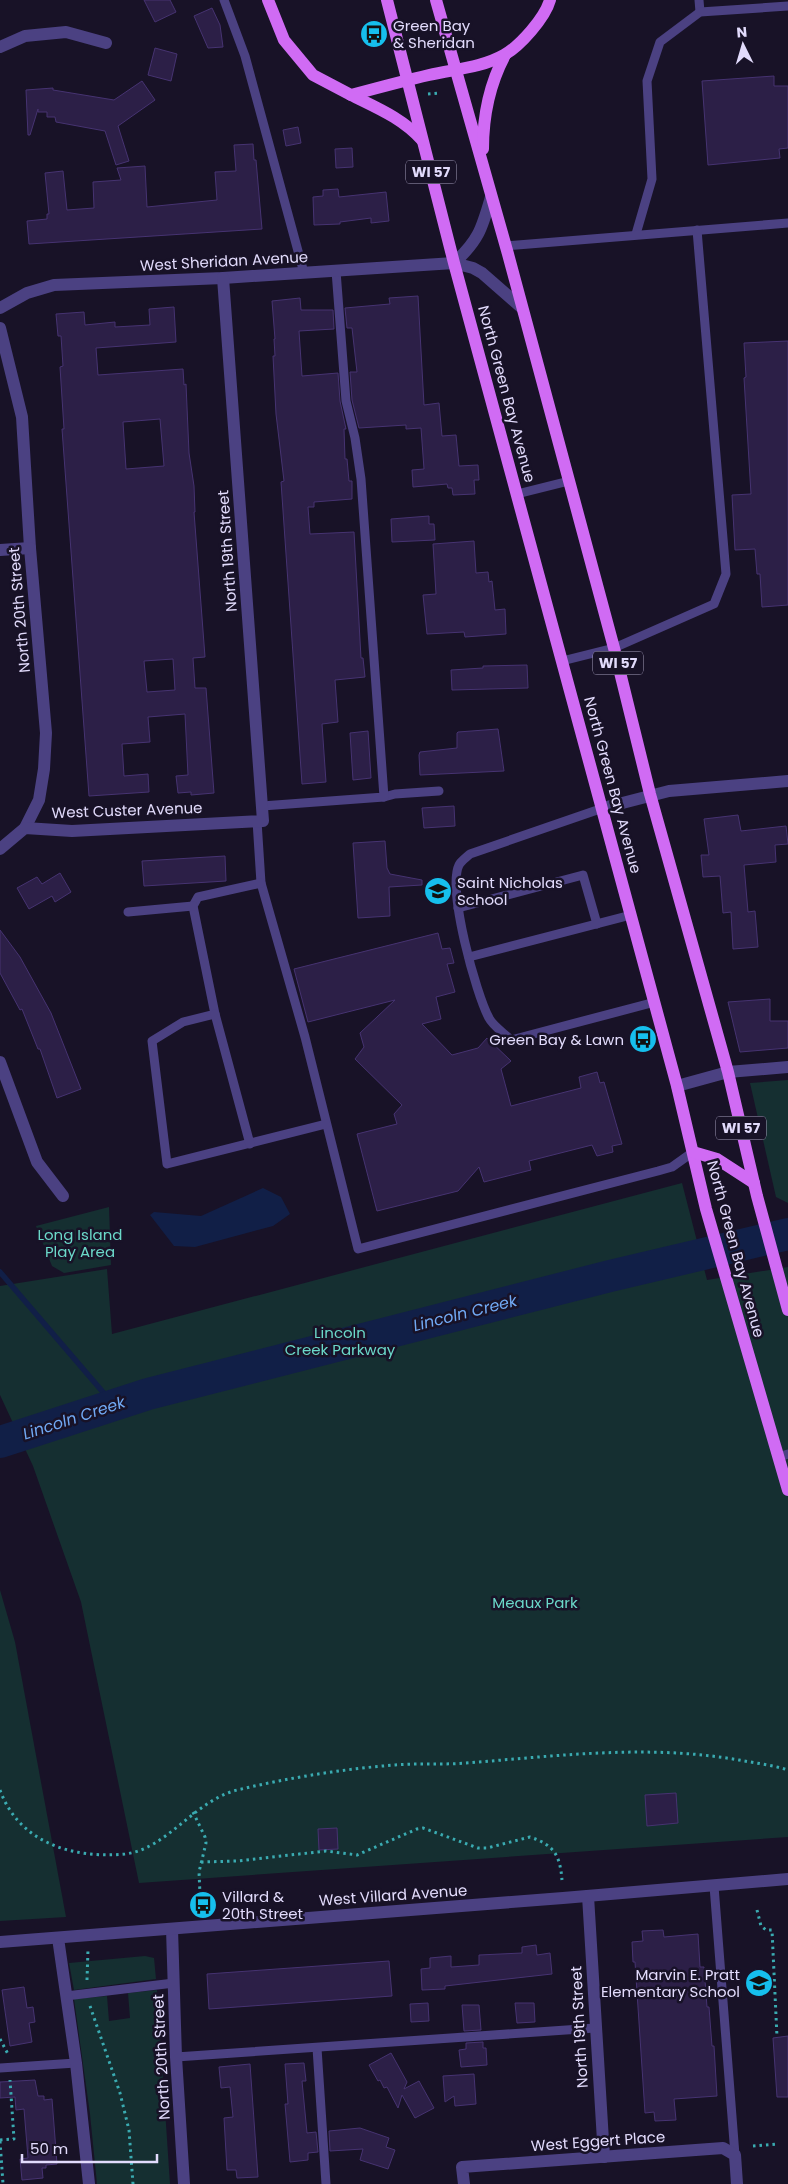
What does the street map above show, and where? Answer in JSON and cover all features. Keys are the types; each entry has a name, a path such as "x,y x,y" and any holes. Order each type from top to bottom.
{"main road":[{"path":"268,0 284,40 314,76 395,116 409,126 422,140"},
{"name":"North Green Bay Avenue","path":"387,0 409,80 422,140 454,263 655,1002 706,1209 731,1296 783,1455 788,1490"},
{"name":"WI 57","path":"436,0 492,197 614,648 650,794 728,1072 757,1196 788,1310"},
{"path":"351,95 480,64 504,55 526,36 547,11 550,0"},
{"path":"483,166 483,124 488,93 504,55"},
{"path":"693,1152 717,1159 754,1183"}],"street":[{"path":"0,47 26,36 66,32 106,43"},
{"path":"454,263 468,250 480,234 492,197"},
{"name":"West Sheridan Avenue","path":"0,308 27,293 54,285 223,278 454,263 473,268 482,273 522,308"},
{"name":"North 19th Street","path":"223,278 262,806 260,821"},
{"name":"North 20th Street","path":"0,328 22,417 30,548 46,733 44,769 39,800 25,828"},
{"path":"0,550 30,548"},
{"path":"603,808 650,794 675,790 788,781"},
{"name":"West Custer Avenue","path":"25,828 72,831 260,821"},
{"path":"0,849 25,828"},
{"path":"0,1062 37,1162 63,1196"},
{"path":"677,1086 728,1072 788,1067"},
{"name":"West Villard Avenue","path":"0,1942 788,1879"},
{"name":"North 19th Street","path":"588,1896 604,2157"},
{"name":"North 20th Street","path":"172,1929 176,2058 184,2184"},
{"path":"58,1938 76,2063 89,2184"},
{"name":"West Eggert Place","path":"464,2184 462,2167 723,2148 735,2155"},
{"path":"735,2155 737,2184"}],"lane":[{"path":"224,0 245,56 304,273"},
{"path":"699,0 700,12"},
{"path":"636,234 652,179 646,82 660,42 700,12 788,6"},
{"path":"505,246 788,223"},
{"path":"562,661 614,648 714,604 726,574 697,230"},
{"path":"336,271 346,401 356,438 361,479 384,797"},
{"path":"517,494 569,481"},
{"path":"262,806 439,791"},
{"path":"603,808 470,854 460,864 456,877 458,908 469,957 490,1020 511,1040 655,1002"},
{"path":"260,821 261,882 305,1038 358,1249 672,1167 693,1152"},
{"path":"458,908 583,875 598,924"},
{"path":"250,1144 215,1014 193,906 198,897 261,882"},
{"path":"128,912 193,906"},
{"path":"469,957 631,915"},
{"path":"215,1014 182,1022 152,1041 166,1164 326,1124"},
{"path":"714,1886 735,2155"},
{"path":"66,1996 174,1983"},
{"path":"176,2058 595,2028"},
{"path":"317,2048 326,2184"},
{"path":"4,2068 76,2063"}],"path":[{"path":"428,94 440,93"},
{"path":"0,1790 3,1799 20,1822 46,1843 69,1851 96,1854 136,1852 152,1844 205,1804 234,1791 320,1774 396,1765 464,1763 551,1755 658,1752 710,1755 788,1770"},
{"path":"193,1812 205,1837 205,1850 201,1862 200,1894"},
{"path":"201,1862 326,1851 357,1854 417,1829 424,1828 478,1848 487,1848 530,1837 536,1839 551,1848 558,1857 561,1865 562,1880"},
{"path":"756,1910 761,1926 766,1930 772,1930 777,2037"},
{"path":"87,1936 89,1969 86,1987 92,2016 117,2084 130,2130 134,2184"},
{"path":"0,2039 8,2053 4,2068 14,2138 0,2141 3,2184"},
{"path":"753,2146 777,2144"}],"green space":[{"path":"788,1080 788,1203 776,1197 750,1083"},
{"name":"Meaux Park","path":"682,1183 707,1280 788,1267 788,1837 139,1883 81,1602 33,1466 0,1395 0,1286 107,1269 112,1334"},
{"name":"Long Island Play Area","path":"109,1207 111,1265 64,1273 52,1266 36,1226"},
{"path":"0,1590 15,1642 66,1917 0,1921"},
{"path":"145,1956 154,1958 156,1979 74,1990 69,1963"},
{"path":"157,1990 170,2184 97,2184 90,2114 74,1999 107,1996 109,2021 130,2018 128,1993"}],"water":[{"path":"263,1188 281,1197 290,1214 273,1226 195,1247 174,1246 150,1215 154,1212 201,1216"}],"building":[{"path":"144,0 170,0 176,12 155,22"},
{"path":"212,8 220,25 223,47 208,48 194,16"},
{"path":"155,48 177,54 171,81 148,75"},
{"path":"774,76 774,86 788,86 788,148 779,149 780,158 708,165 702,81"},
{"path":"142,81 155,100 118,126 129,161 116,165 105,131 56,122 55,117 47,117 47,112 38,112 38,109 30,135 28,135 26,90 53,88 53,90 114,100"},
{"path":"298,127 301,143 286,146 283,130"},
{"path":"253,144 262,229 29,244 27,221 47,219 47,214 49,214 45,173 63,171 67,210 94,208 93,182 121,180 117,168 145,166 147,207 217,200 215,172 236,171 234,145"},
{"path":"352,148 353,167 336,168 335,149"},
{"path":"338,189 339,197 386,192 389,221 371,223 371,218 340,222 340,224 314,225 313,197 323,196 323,190"},
{"path":"418,296 424,405 439,403 442,436 456,435 459,466 478,465 479,480 474,480 475,494 453,495 452,488 448,488 447,484 413,487 412,470 424,469 421,428 406,429 406,425 359,428 352,400 350,372 357,372 352,328 347,328 345,308 390,304 389,298"},
{"path":"300,298 301,310 333,310 334,329 299,331 302,376 338,373 340,401 346,429 344,429 345,459 347,459 349,481 352,481 352,499 314,502 314,507 308,507 310,534 354,532 361,658 363,658 365,677 335,680 338,722 322,724 326,782 302,784 281,482 284,481 276,414 273,356 275,356 275,339 272,301"},
{"path":"174,307 176,342 96,348 98,375 183,369 184,385 186,384 189,453 194,486 194,512 205,657 193,658 195,688 206,688 214,793 191,795 191,792 178,793 176,776 188,775 185,714 148,717 150,742 122,744 124,776 148,774 149,792 89,796 62,429 64,429 60,367 63,366 61,336 58,336 56,314 84,312 85,325 115,322 115,327 150,325 149,309","holes":["160,419 164,466 126,469 123,422","173,659 175,690 147,692 144,661"]},
{"path":"788,341 788,605 762,607 760,574 757,574 755,549 735,550 732,495 751,494 744,378 746,377 744,343"},
{"path":"429,516 429,524 434,524 435,540 392,542 391,519"},
{"path":"474,541 476,573 488,572 489,582 492,581 495,610 505,609 506,634 465,637 464,632 427,634 423,595 436,594 433,544"},
{"path":"527,665 528,688 452,690 451,670 483,668 483,666"},
{"path":"498,729 504,771 420,775 420,752 457,748 458,732"},
{"path":"368,731 371,778 353,780 350,733"},
{"path":"454,806 455,826 424,828 422,808"},
{"path":"738,815 741,831 786,826 788,844 775,845 776,862 744,865 748,912 755,911 758,947 733,949 731,912 723,913 720,876 703,877 701,855 709,855 704,819"},
{"path":"385,841 387,868 390,874 422,880 422,885 389,887 390,916 358,918 353,843"},
{"path":"225,856 226,881 144,886 142,861"},
{"path":"60,873 71,892 55,902 52,896 29,909 17,888 37,877 42,884"},
{"path":"0,930 20,957 51,1013 81,1089 57,1098 40,1049 38,1049 22,1009 20,1010 0,973"},
{"path":"438,933 442,949 450,948 454,963 447,964 455,992 436,997 441,1019 422,1024 452,1055 478,1048 487,1038 511,1061 501,1069 511,1106 581,1088 579,1077 597,1072 600,1083 604,1082 622,1144 612,1146 613,1152 597,1156 592,1145 529,1161 531,1170 484,1182 479,1167 458,1191 377,1211 357,1134 397,1124 394,1114 402,1105 355,1059 364,1047 360,1033 395,1000 308,1022 294,969"},
{"path":"770,999 770,1021 788,1021 788,1048 740,1052 728,1002"},
{"path":"676,1793 678,1823 647,1826 645,1795"},
{"path":"337,1828 338,1849 319,1850 318,1829"},
{"path":"663,1930 664,1937 698,1934 700,1967 704,1967 707,2007 709,2007 712,2046 714,2046 717,2096 674,2099 676,2120 655,2121 654,2112 645,2113 632,1942 643,1941 642,1931"},
{"path":"536,1945 537,1955 550,1953 552,1974 445,1986 445,1989 422,1990 421,1969 430,1968 430,1958 451,1956 451,1967 479,1965 479,1955 522,1953 522,1947"},
{"path":"389,1961 392,1996 209,2009 207,1974"},
{"path":"24,1987 27,2008 33,2007 35,2022 29,2023 32,2042 10,2046 2,1990"},
{"path":"428,2003 429,2021 411,2022 410,2004"},
{"path":"515,2003 534,2003 535,2022 517,2023"},
{"path":"462,2005 479,2005 481,2030 464,2031"},
{"path":"788,2036 788,2097 777,2097 773,2038"},
{"path":"483,2042 483,2048 486,2048 487,2065 461,2067 459,2050 466,2049 466,2043"},
{"path":"391,2053 407,2082 404,2089 419,2081 434,2108 415,2118 402,2095 398,2108 387,2087 384,2088 380,2080 378,2081 369,2065"},
{"path":"304,2063 306,2081 302,2081 307,2133 316,2132 318,2152 308,2153 308,2160 290,2162 285,2104 288,2104 285,2064"},
{"path":"250,2064 258,2177 237,2178 236,2170 227,2170 224,2118 233,2117 230,2087 221,2088 219,2067"},
{"path":"474,2074 476,2104 455,2106 454,2096 445,2102 443,2076"},
{"path":"35,2080 38,2096 44,2096 44,2100 52,2099 57,2164 46,2165 46,2168 42,2168 43,2178 22,2180 20,2159 28,2158 24,2109 16,2110 15,2097 0,2098 0,2082"},
{"path":"360,2128 389,2138 386,2147 395,2150 388,2169 360,2160 363,2149 330,2151 329,2131"}],"waterway":[{"name":"Lincoln Creek","path":"0,1442 148,1394 610,1276 788,1234"},
{"path":"0,1272 114,1405"}],"place":[{"name":"Green Bay & Sheridan","path":"374,34"},
{"name":"Saint Nicholas School","path":"438,891"},
{"name":"Green Bay & Lawn","path":"643,1039"},
{"name":"Villard & 20th Street","path":"203,1905"},
{"name":"Marvin E. Pratt Elementary School","path":"759,1983"}],"park label":[{"name":"Lincoln Creek Parkway","path":"340,1340"}]}
